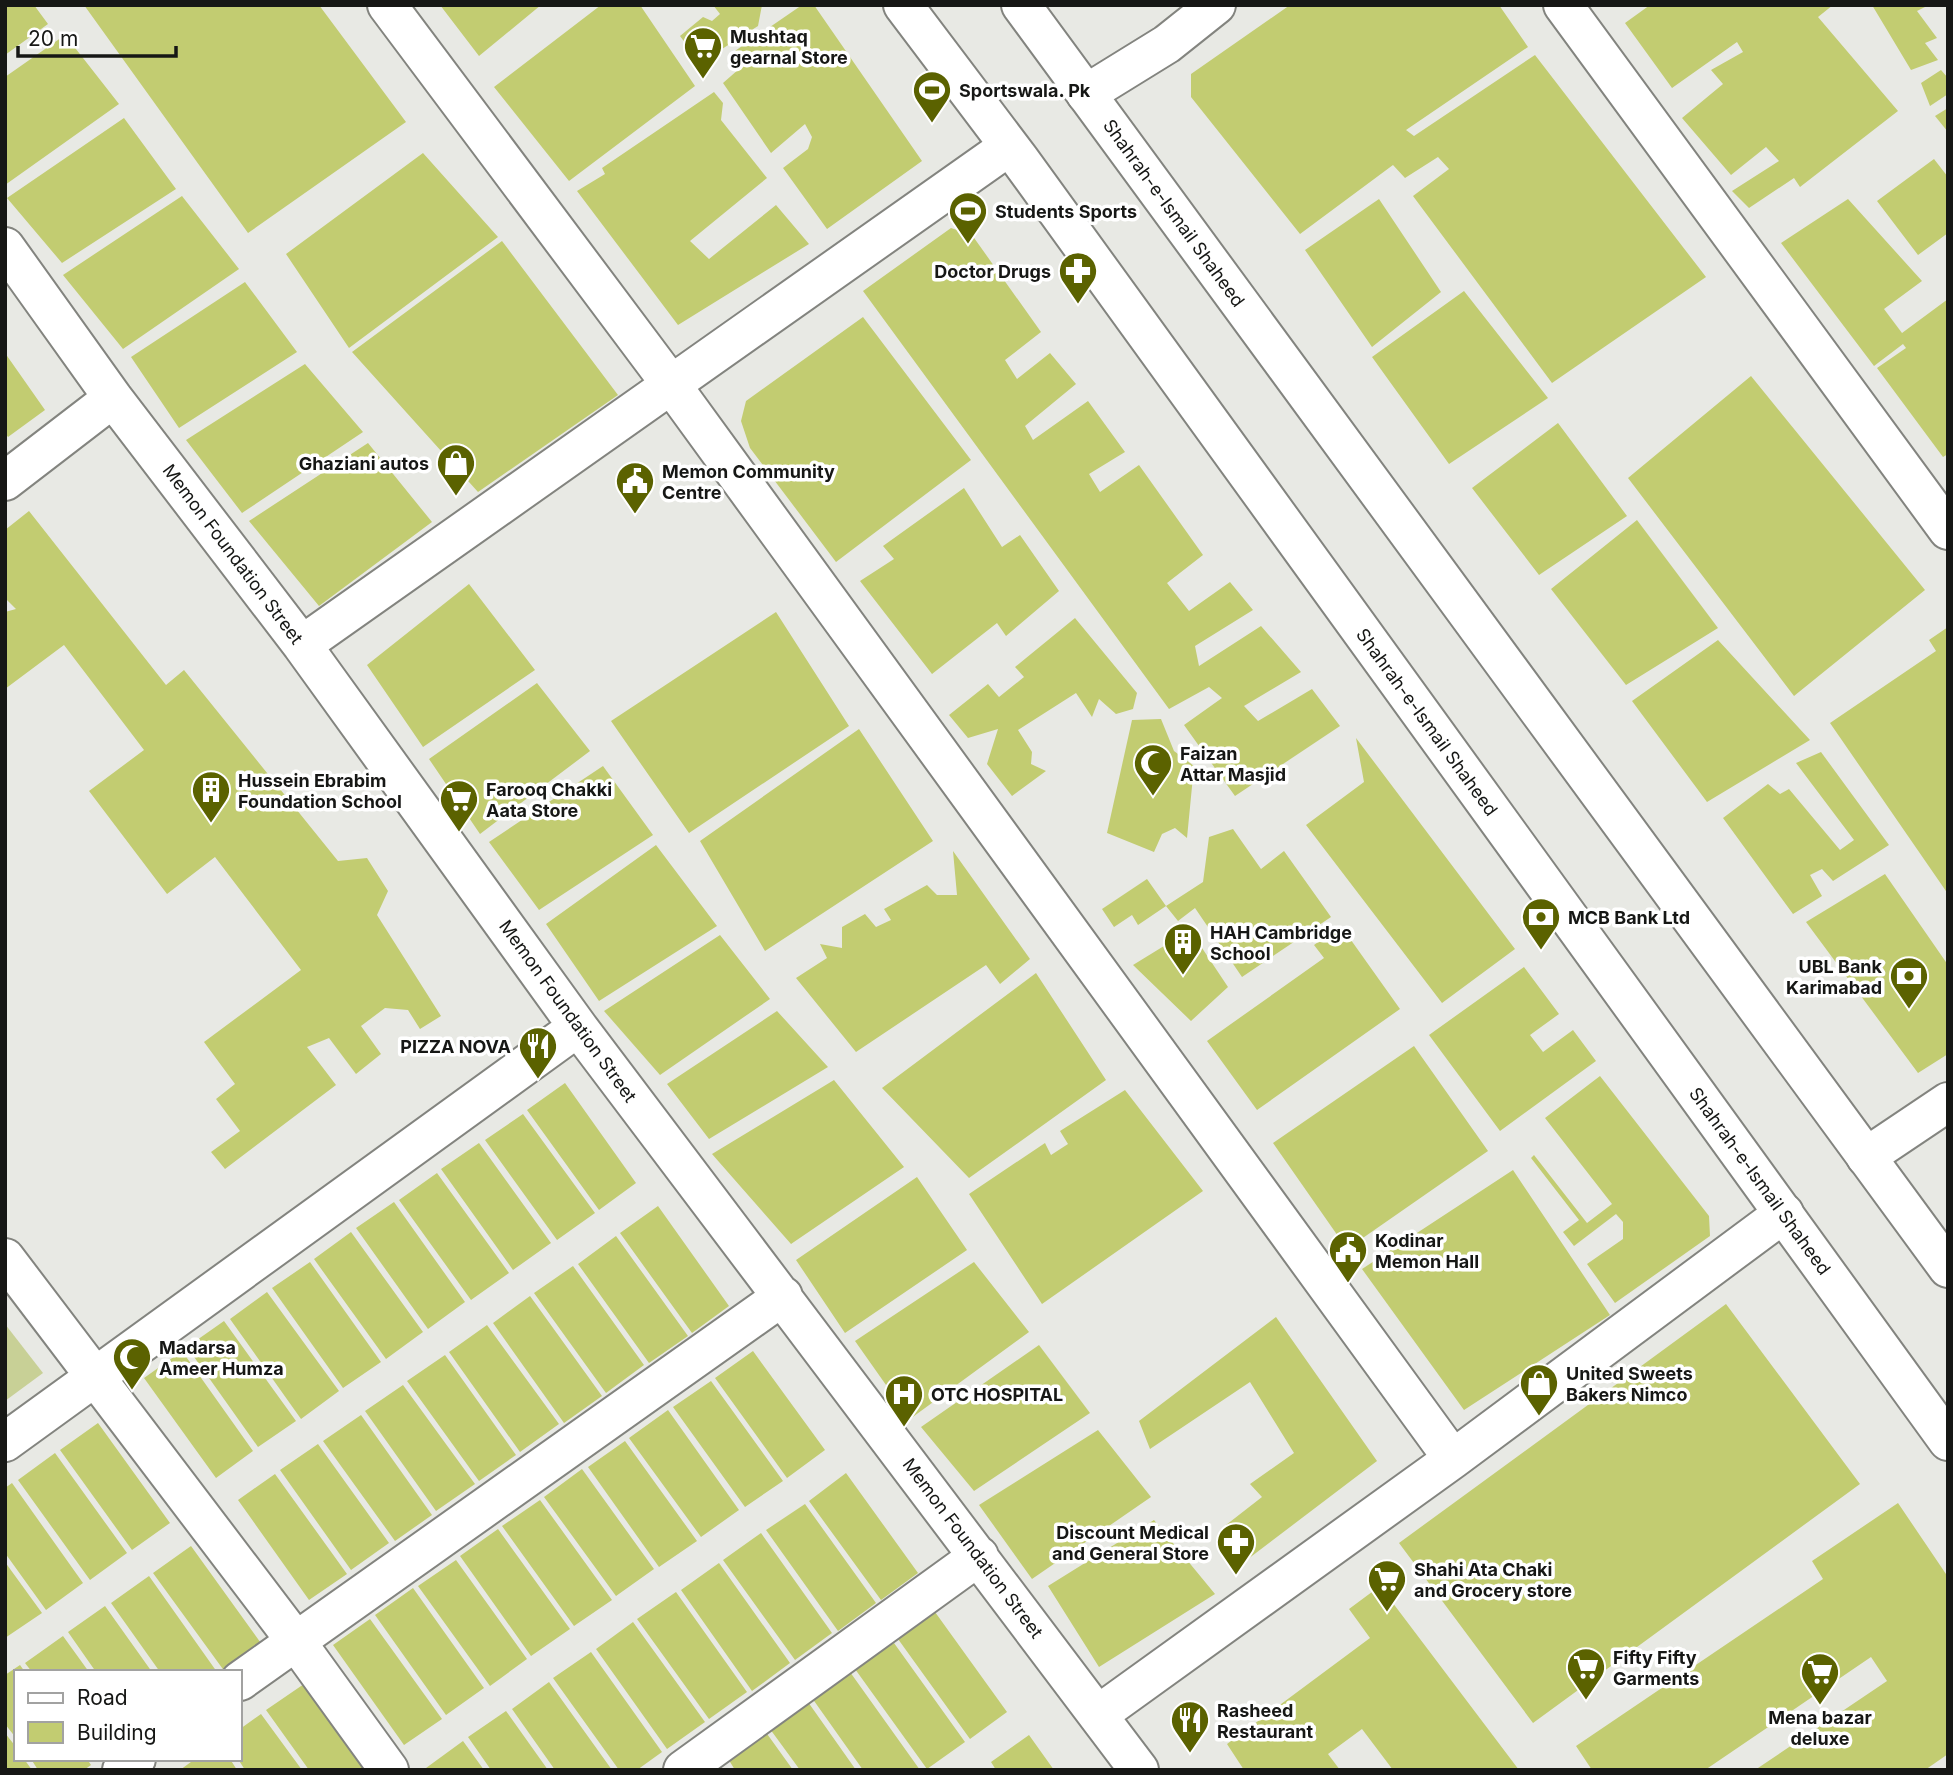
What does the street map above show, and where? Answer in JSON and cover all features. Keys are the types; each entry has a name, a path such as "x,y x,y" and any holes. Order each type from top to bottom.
{"street":[{"path":"387,5 670,383 1453,1459"},
{"name":"Shahrah-e-Ismail Shaheed","path":"903,5 1948,1441"},
{"name":"Shahrah-e-Ismail Shaheed","path":"1021,5 1948,1268"},
{"path":"1086,93 1167,44 1216,5"},
{"path":"1563,5 1948,530"},
{"path":"302,645 1008,147"},
{"name":"Memon Foundation Street","path":"5,247 113,398 302,645 578,1027 1139,1770"},
{"path":"5,481 113,398"},
{"path":"5,1442 578,1027"},
{"path":"1866,1157 1948,1102"},
{"path":"1099,1714 1453,1459 1784,1213"},
{"path":"5,1258 92,1377 295,1640 389,1770"},
{"path":"242,1680 783,1296"},
{"path":"683,1770 979,1556"}],"green space":[{"path":"5,1324 43,1373 5,1401"}],"building":[{"path":"5,5 34,5 48,24 5,55"},
{"path":"84,5 319,5 406,122 248,233"},
{"path":"440,5 541,5 479,56"},
{"path":"601,5 640,5 695,86 569,181 494,87"},
{"path":"713,5 762,5 758,26 700,63 680,36 703,17 712,21 720,14"},
{"path":"802,5 814,5 922,161 827,229 783,168 808,149 812,137 805,124 771,153 723,83 739,69 732,53"},
{"path":"1290,5 1499,5 1528,47 1406,130 1414,136 1535,55 1706,277 1552,383 1413,196 1449,169 1438,157 1405,178 1393,165 1300,234 1191,97 1191,74"},
{"path":"1650,5 1833,5 1818,17 1898,111 1800,187 1794,178 1749,208 1732,191 1779,161 1766,147 1731,175 1682,118 1723,84 1711,70 1743,52 1737,42 1672,88 1625,23"},
{"path":"1872,5 1929,5 1917,11 1937,38 1925,43 1938,60 1911,70"},
{"path":"65,35 119,104 5,185 5,77"},
{"path":"1941,70 1948,78 1948,94 1930,106 1921,83"},
{"path":"714,92 723,103 721,120 767,178 690,241 709,259 776,205 809,244 678,325 577,191 605,174 602,168"},
{"path":"1948,108 1948,132 1935,116"},
{"path":"124,118 176,189 62,263 7,198"},
{"path":"423,153 498,237 349,348 286,254"},
{"path":"1934,159 1948,177 1948,233 1918,255 1877,201"},
{"path":"182,196 239,269 123,349 63,275"},
{"path":"1379,199 1441,292 1372,347 1305,250"},
{"path":"1848,199 1922,281 1884,309 1902,333 1948,299 1948,454 1943,457 1877,368 1906,348 1903,344 1874,366 1781,243"},
{"path":"951,228 972,235 1041,332 1005,360 1017,379 1050,353 1076,384 1025,426 1033,440 1088,401 1125,452 1089,474 1100,492 1139,465 1203,555 1167,583 1189,611 1230,582 1253,610 1195,646 1199,666 1261,626 1301,672 1244,706 1258,721 1312,689 1340,726 1235,796 1184,725 1222,698 1209,687 1169,709 863,291"},
{"path":"502,241 618,395 478,492 352,352"},
{"path":"245,282 297,352 179,428 131,357"},
{"path":"1464,291 1548,398 1449,464 1372,357"},
{"path":"863,317 971,460 836,562 750,448 741,421 746,401"},
{"path":"5,353 45,410 8,437 5,433"},
{"path":"305,364 363,432 242,513 186,440"},
{"path":"1751,376 1925,590 1794,696 1628,478"},
{"path":"1558,423 1627,516 1539,575 1472,488"},
{"path":"368,443 432,522 319,606 249,521"},
{"path":"964,488 1002,547 1020,535 1059,591 1006,636 997,623 932,674 860,581 894,559 883,546"},
{"name":"Hussein Ebrabim Foundation School","path":"29,511 166,685 184,670 338,861 367,858 388,891 377,915 441,1016 420,1029 408,1010 385,1008 361,1026 381,1054 356,1074 329,1038 307,1047 336,1085 225,1169 211,1152 240,1131 216,1099 235,1084 204,1042 301,970 215,857 167,894 89,791 144,750 64,645 5,689 5,612 16,609 5,598 5,530"},
{"path":"1637,520 1718,628 1626,685 1551,589"},
{"path":"469,584 535,670 423,747 367,665"},
{"path":"776,612 849,726 689,833 611,721"},
{"path":"1075,618 1137,693 1133,709 1116,714 1099,699 1092,717 1076,693 1018,730 1032,752 1031,764 1046,771 1012,796 987,764 998,729 968,738 949,715 988,684 999,697 1024,677 1015,667"},
{"path":"1948,627 1948,894 1830,723 1936,651 1929,640"},
{"path":"1718,640 1810,740 1707,802 1632,701"},
{"path":"537,683 590,751 480,834 429,759"},
{"name":"Faizan Attar Masjid","path":"1161,719 1174,751 1194,766 1187,838 1175,828 1162,834 1154,852 1107,833 1132,720"},
{"path":"859,729 933,841 765,951 700,841"},
{"path":"1356,738 1515,949 1442,1003 1306,825 1364,782"},
{"path":"1821,752 1889,845 1833,881 1822,869 1810,875 1822,896 1793,914 1723,818 1768,784 1780,794 1789,789 1840,850 1854,840 1796,763"},
{"path":"603,766 653,835 539,910 489,842"},
{"path":"1233,829 1261,869 1284,851 1331,917 1242,977 1195,908 1178,921 1166,906 1203,882 1209,837"},
{"path":"656,845 717,926 599,1001 546,924"},
{"path":"953,851 1030,959 1000,984 986,965 856,1052 796,978 827,958 820,944 842,948 842,927 865,914 876,927 891,920 884,909 927,885 937,895 957,895"},
{"name":"UBL Bank Karimabad","path":"1885,874 1948,965 1948,1054 1918,1073 1806,922"},
{"path":"1147,879 1166,906 1138,925 1132,915 1114,927 1102,909"},
{"path":"1341,926 1400,1009 1257,1110 1207,1041 1324,958 1314,945"},
{"name":"HAH Cambridge School","path":"1190,930 1228,987 1191,1021 1133,965"},
{"path":"720,935 770,999 660,1075 604,1011"},
{"path":"1524,967 1559,1014 1530,1035 1543,1052 1573,1030 1596,1061 1500,1131 1429,1035"},
{"path":"1036,973 1106,1080 969,1178 882,1088"},
{"path":"777,1011 828,1067 709,1139 667,1084"},
{"path":"1414,1046 1488,1151 1347,1249 1273,1143"},
{"path":"1600,1076 1709,1216 1710,1236 1615,1303 1587,1264 1623,1239 1623,1222 1616,1214 1574,1246 1563,1232 1579,1220 1531,1158 1534,1155 1587,1223 1612,1204 1545,1118"},
{"path":"834,1080 904,1167 791,1244 712,1154"},
{"path":"565,1083 636,1183 599,1210 527,1110"},
{"path":"1125,1090 1203,1191 1042,1304 969,1194 1045,1143 1051,1155 1068,1144 1060,1131"},
{"path":"523,1114 595,1213 557,1240 485,1140"},
{"path":"479,1143 551,1243 513,1270 441,1169"},
{"path":"1513,1170 1610,1315 1464,1410 1362,1269"},
{"path":"437,1173 509,1273 471,1300 399,1200"},
{"path":"917,1177 967,1250 845,1333 796,1260"},
{"path":"394,1202 465,1302 428,1329 356,1228"},
{"path":"658,1206 729,1306 692,1333 620,1233"},
{"path":"351,1232 423,1332 386,1359 314,1259"},
{"path":"616,1236 688,1336 649,1363 578,1264"},
{"path":"310,1262 381,1362 343,1388 272,1288"},
{"path":"974,1262 1029,1332 910,1419 855,1341"},
{"path":"573,1266 644,1365 606,1393 534,1293"},
{"path":"267,1292 339,1391 301,1419 230,1319"},
{"path":"530,1296 602,1396 564,1423 493,1323"},
{"path":"1726,1304 1860,1484 1533,1723 1399,1543"},
{"path":"1276,1317 1377,1461 1244,1562 1226,1525 1262,1497 1250,1484 1294,1453 1250,1382 1150,1449 1139,1421"},
{"path":"224,1321 296,1421 258,1447 187,1347"},
{"path":"487,1325 559,1424 520,1452 449,1352"},
{"path":"1039,1345 1090,1413 974,1491 921,1427"},
{"path":"182,1351 253,1451 216,1478 144,1378"},
{"path":"753,1351 825,1450 787,1478 715,1378"},
{"path":"445,1355 516,1455 479,1481 407,1381"},
{"path":"711,1381 783,1481 745,1507 673,1407"},
{"path":"403,1385 475,1484 436,1511 365,1411"},
{"path":"668,1410 739,1510 701,1537 629,1438"},
{"path":"361,1415 432,1515 395,1541 323,1441"},
{"path":"98,1423 170,1523 132,1550 60,1450"},
{"path":"1098,1430 1151,1497 1032,1579 979,1505"},
{"path":"625,1441 697,1541 659,1567 588,1467"},
{"path":"318,1444 389,1543 351,1570 280,1470"},
{"path":"55,1453 127,1553 90,1580 18,1480"},
{"path":"582,1469 654,1569 616,1596 544,1497"},
{"path":"846,1473 918,1573 881,1600 809,1501"},
{"path":"275,1474 347,1574 309,1600 238,1500"},
{"path":"12,1483 83,1583 46,1610 5,1553 5,1488"},
{"path":"540,1500 612,1600 574,1626 502,1526"},
{"path":"1898,1503 1948,1577 1948,1754 1925,1770 1755,1770 1887,1681 1871,1657 1705,1770 1592,1770 1576,1746 1823,1579 1812,1561"},
{"path":"805,1504 876,1603 838,1631 766,1530"},
{"path":"1154,1520 1215,1594 1099,1667 1048,1586"},
{"path":"498,1529 570,1629 531,1656 460,1556"},
{"path":"761,1533 832,1633 795,1660 723,1560"},
{"path":"191,1546 263,1646 228,1670 224,1670 153,1573"},
{"path":"456,1560 527,1659 490,1686 418,1586"},
{"path":"5,1562 42,1613 5,1638"},
{"path":"719,1563 790,1663 752,1691 681,1590"},
{"path":"149,1576 216,1670 159,1670 111,1603"},
{"path":"1380,1586 1519,1770 1393,1770 1362,1729 1328,1754 1340,1770 1244,1770 1227,1744 1370,1638 1349,1609"},
{"path":"413,1588 484,1688 446,1715 375,1615"},
{"path":"676,1592 747,1692 709,1719 637,1619"},
{"path":"105,1606 151,1670 95,1670 68,1632"},
{"path":"935,1612 1007,1712 970,1739 898,1639"},
{"path":"370,1619 442,1719 404,1745 333,1645"},
{"path":"633,1622 705,1722 667,1749 596,1649"},
{"path":"63,1636 88,1670 30,1670 25,1663"},
{"path":"894,1643 965,1742 927,1769 855,1669"},
{"path":"591,1652 662,1752 637,1770 619,1770 553,1678"},
{"path":"20,1665 24,1670 14,1670 14,1735 5,1724 5,1675"},
{"path":"850,1672 920,1770 863,1770 812,1698"},
{"path":"549,1682 612,1770 555,1770 512,1709"},
{"path":"304,1684 365,1770 309,1770 266,1710"},
{"path":"808,1702 856,1770 800,1770 770,1729"},
{"path":"506,1711 548,1770 491,1770 468,1737"},
{"path":"261,1714 302,1770 245,1770 239,1761 242,1761 242,1728"},
{"path":"765,1731 793,1770 735,1770 727,1757"},
{"path":"5,1733 14,1744 14,1761 25,1761 32,1770 5,1770"},
{"path":"1029,1735 1054,1770 996,1770 991,1762"},
{"path":"463,1741 484,1770 427,1770 426,1768"},
{"path":"32,1761 88,1761 91,1765 84,1770 38,1770"},
{"path":"192,1761 231,1761 237,1770 180,1770"}],"place":[{"name":"Mushtaq gearnal Store","path":"703,80"},
{"name":"Sportswala. Pk","path":"932,124"},
{"name":"Students Sports","path":"968,245"},
{"name":"Doctor Drugs","path":"1078,305"},
{"name":"Ghaziani autos","path":"456,497"},
{"name":"Memon Community Centre","path":"635,515"},
{"name":"Faizan Attar Masjid","path":"1153,797"},
{"name":"Hussein Ebrabim Foundation School","path":"211,824"},
{"name":"Farooq Chakki Aata Store","path":"459,833"},
{"name":"MCB Bank Ltd","path":"1541,951"},
{"name":"HAH Cambridge School","path":"1183,976"},
{"name":"UBL Bank Karimabad","path":"1909,1010"},
{"name":"PIZZA NOVA","path":"538,1080"},
{"name":"Kodinar Memon Hall","path":"1348,1284"},
{"name":"Madarsa Ameer Humza","path":"132,1391"},
{"name":"United Sweets Bakers Nimco","path":"1539,1417"},
{"name":"OTC HOSPITAL","path":"904,1428"},
{"name":"Discount Medical and General Store","path":"1236,1576"},
{"name":"Shahi Ata Chaki and Grocery store","path":"1387,1613"},
{"name":"Fifty Fifty Garments","path":"1586,1701"},
{"name":"Mena bazar deluxe","path":"1820,1706"},
{"name":"Rasheed Restaurant","path":"1190,1754"}]}
